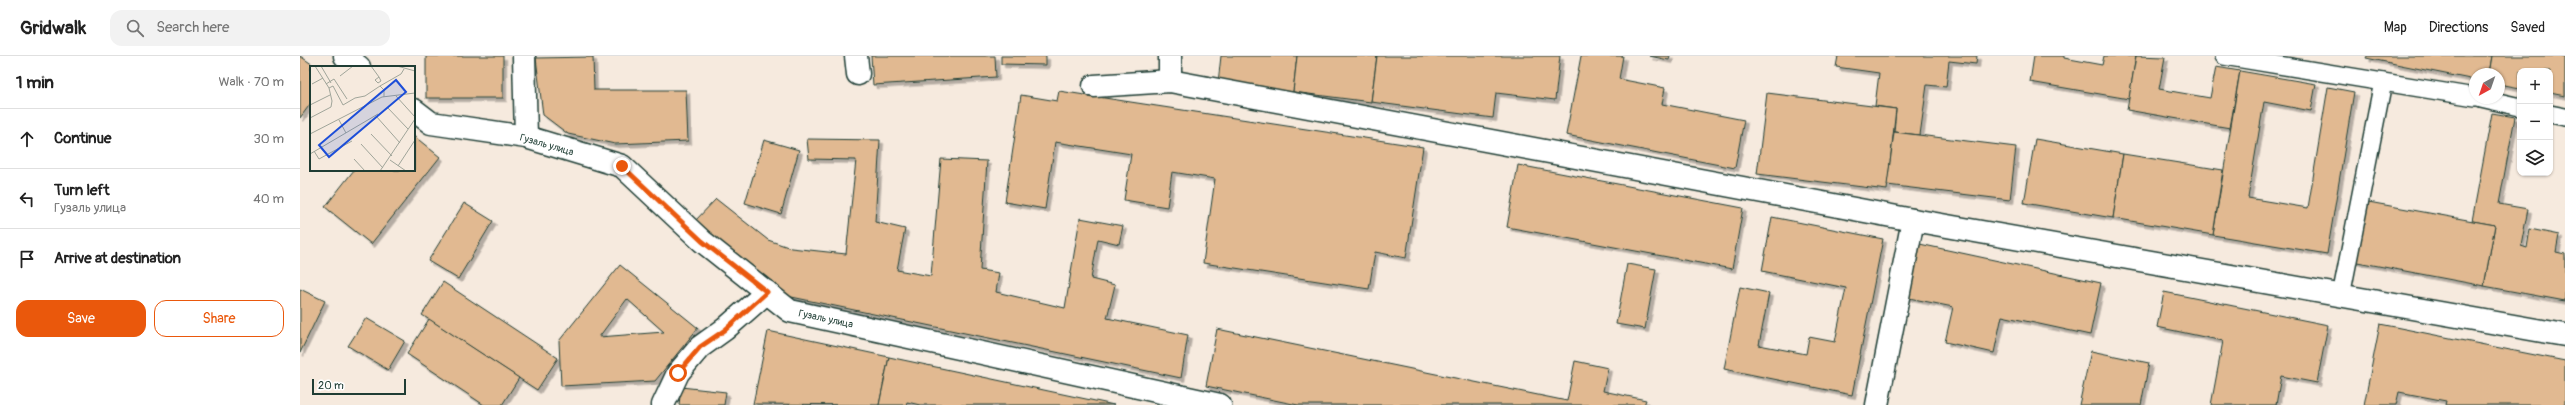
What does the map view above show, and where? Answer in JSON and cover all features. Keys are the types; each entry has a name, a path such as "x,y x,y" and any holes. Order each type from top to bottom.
{"street":[{"path":"345,56 358,66"},
{"path":"524,56 526,137"},
{"path":"1170,56 1170,81"},
{"path":"1094,86 1170,81 1913,220 2565,335"},
{"name":"Гузаль улица","path":"415,111 431,123 526,137 622,166 702,241 790,310 1220,405"},
{"path":"1877,405 1913,220"},
{"path":"663,405 678,373 700,347 725,330 767,292"}],"lane":[{"path":"2224,56 2469,96"},
{"path":"2341,296 2383,82"},
{"path":"2505,104 2517,106"},
{"path":"2553,115 2565,117"}],"building":[{"path":"300,56 315,66 310,66 310,104 300,118"},
{"path":"426,56 503,56 503,98 426,98"},
{"path":"871,56 995,56 996,77 873,85"},
{"path":"1001,56 1046,56 1046,65 1001,64"},
{"path":"1221,56 1297,56 1293,92 1218,83"},
{"path":"1297,56 1377,56 1371,102 1293,92"},
{"path":"1377,56 1560,56 1555,100 1496,93 1493,118 1371,102"},
{"path":"1581,56 1623,56 1619,79 1665,88 1662,104 1744,120 1735,168 1566,135"},
{"path":"1649,56 1670,56 1669,60"},
{"path":"1838,56 1977,56 1976,64 1949,61 1946,87 1927,85 1920,135 1894,132 1896,109 1875,106 1879,73 1836,67"},
{"path":"2034,56 2064,56 2064,58 2102,65 2104,56 2136,56 2129,99 2030,82"},
{"path":"2136,56 2165,57 2159,89 2210,98 2216,67 2240,71 2230,128 2127,110"},
{"path":"2367,56 2492,56 2490,68 2469,68 2469,79 2366,58"},
{"path":"2492,56 2565,56 2565,96 2553,94 2553,68 2517,68 2517,87 2505,85 2505,68 2490,68"},
{"path":"593,57 594,90 686,90 688,141 615,144 568,134 543,115 536,58"},
{"path":"2240,71 2316,84 2311,111 2264,102 2248,198 2308,208 2328,87 2354,92 2327,254 2213,235"},
{"path":"1059,91 1423,147 1406,258 1375,252 1369,289 1203,263 1215,179 1172,172 1167,207 1124,200 1131,154 1055,142 1045,209 1005,202 1021,95 1057,101"},
{"path":"1767,93 1896,109 1887,190 1757,174"},
{"path":"2492,113 2515,117 2499,204 2528,209 2521,246 2527,248 2530,229 2559,235 2556,252 2565,254 2565,301 2484,286 2495,225 2472,221"},
{"path":"1894,132 2016,147 2010,200 1887,185"},
{"path":"415,137 440,157 371,244 325,207 353,171 415,171"},
{"path":"807,139 880,140 875,222 905,229 897,270 931,276 941,159 987,161 980,270 999,273 996,292 1065,308 1080,218 1123,226 1119,244 1098,239 1091,279 1115,285 1107,318 1188,335 1181,378 782,295 694,222 716,199 768,240 791,248 846,254 856,160 809,159"},
{"path":"2035,139 2123,154 2113,218 2024,203"},
{"path":"764,140 799,150 781,214 745,203"},
{"path":"2123,154 2223,170 2213,235 2113,218"},
{"path":"1518,165 1743,208 1732,269 1507,227"},
{"path":"2363,201 2495,225 2484,286 2352,261"},
{"path":"464,203 493,221 458,279 428,261"},
{"path":"1772,217 1883,239 1852,395 1724,369 1740,287 1769,293 1759,345 1806,354 1809,337 1835,342 1846,288 1762,271"},
{"path":"1915,243 2101,283 2090,335 2002,316 1994,353 1945,342 1953,307 1904,297"},
{"path":"1627,264 1656,269 1645,329 1616,324"},
{"path":"620,265 698,328 655,381 561,386 559,341","holes":["627,299 664,332 599,337"]},
{"path":"443,282 558,358 537,390 422,315"},
{"path":"300,289 325,301 300,353"},
{"path":"2164,292 2328,325 2317,383 2281,376 2276,405 2211,405 2223,341 2157,327"},
{"path":"366,318 405,341 388,370 348,346"},
{"path":"429,319 519,378 502,405 484,405 407,354"},
{"path":"2380,324 2565,361 2565,405 2445,405 2446,401 2399,392 2396,405 2364,405"},
{"path":"1217,329 1567,401 1575,361 1608,368 1603,391 1646,400 1644,405 1298,405 1206,386"},
{"path":"768,331 889,357 879,405 753,404"},
{"path":"2091,351 2149,363 2141,405 2079,405"},
{"path":"889,357 1114,405 920,405 907,402 906,405 879,405"},
{"path":"681,387 726,392 724,405 679,405"}],"route":[{"path":"622,166 702,241 767,292 725,330 700,347 678,373"}]}
